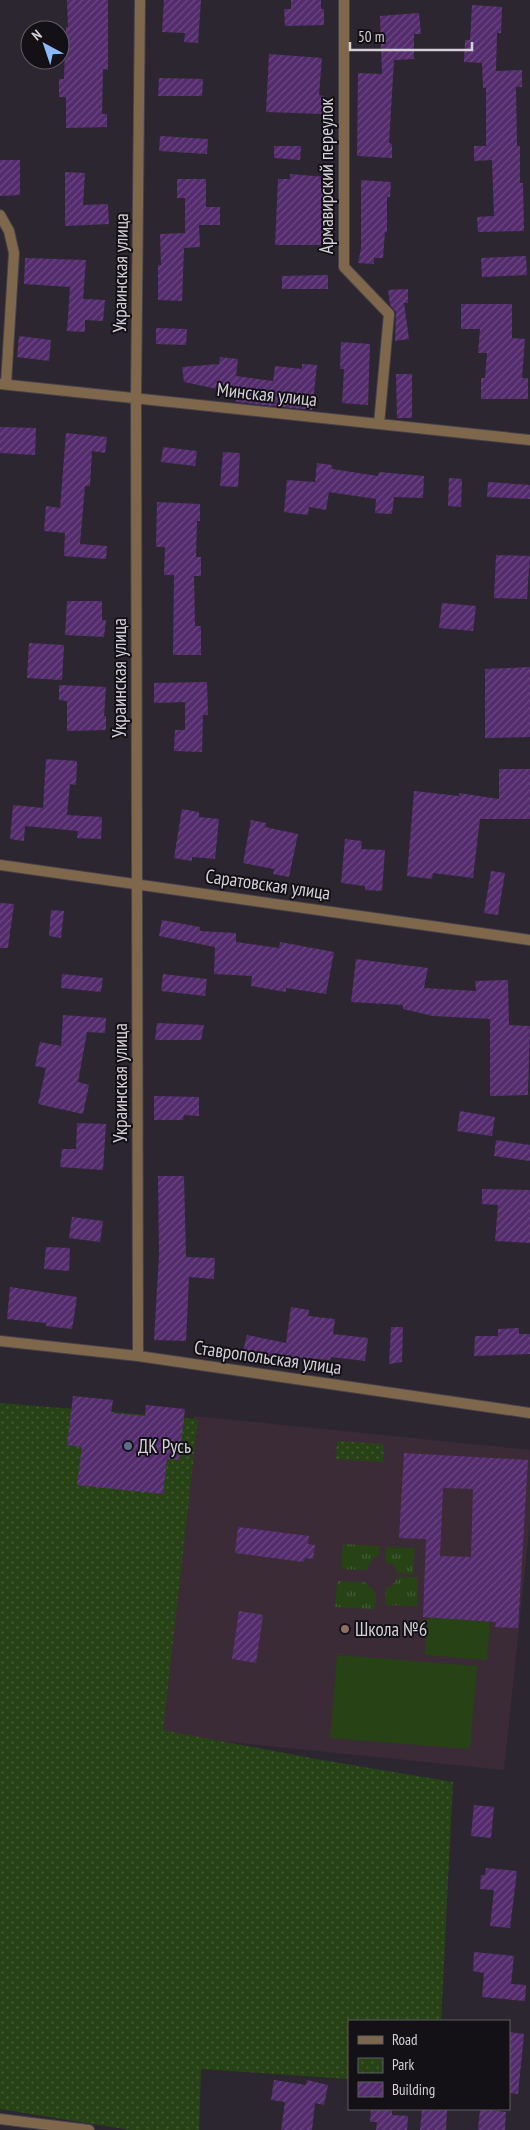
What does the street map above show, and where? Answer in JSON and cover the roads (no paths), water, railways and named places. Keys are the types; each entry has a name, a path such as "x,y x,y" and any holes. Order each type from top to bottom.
{"street":[{"name":"Украинская улица","path":"138,1356 136,398 140,0"},
{"name":"Армавирский переулок","path":"344,0 344,267 388,314 379,424"},
{"path":"0,215 8,231 14,252 3,384"},
{"name":"Минская улица","path":"3,384 530,440"},
{"name":"Саратовская улица","path":"0,865 530,940"},
{"name":"Ставропольская улица","path":"0,1341 138,1356 530,1413"},
{"path":"0,2118 89,2130"}],"place":[{"name":"ДК Русь","path":"128,1446"},
{"name":"Школа №6","path":"345,1629"}]}
